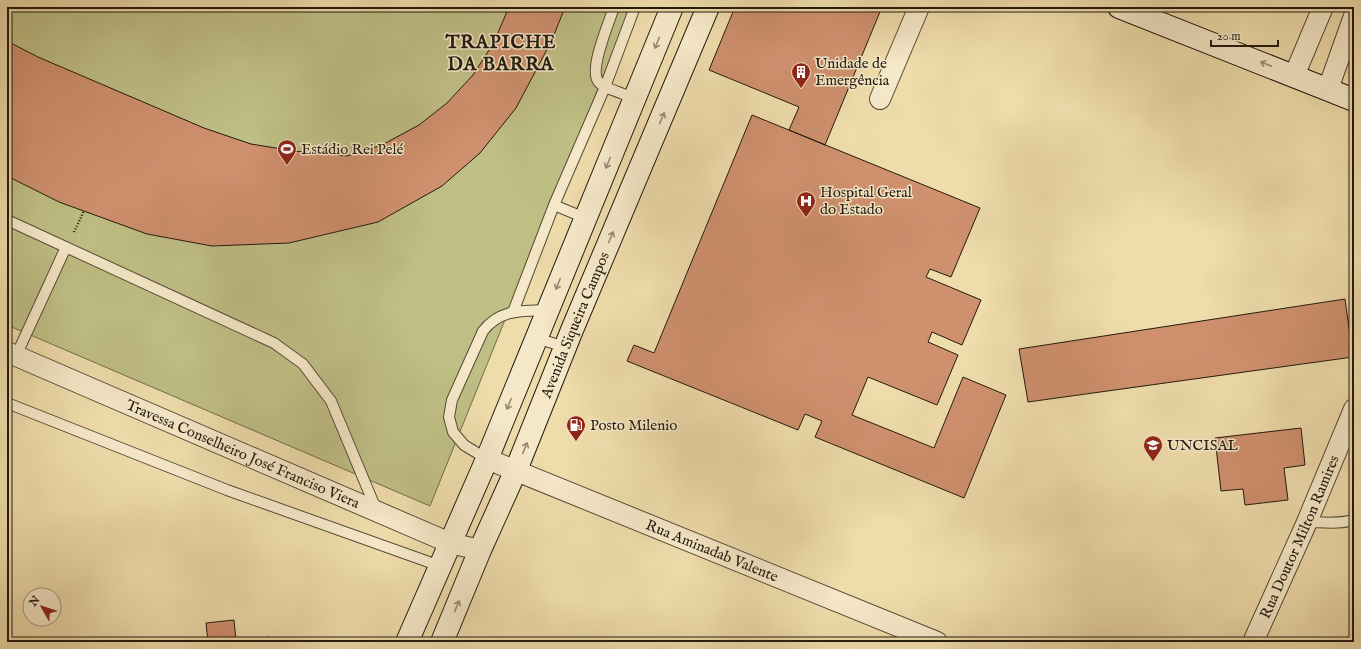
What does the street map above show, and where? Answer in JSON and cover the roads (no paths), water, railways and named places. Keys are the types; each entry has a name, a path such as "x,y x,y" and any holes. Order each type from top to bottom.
{"main road":[{"name":"Avenida Siqueira Campos","path":"407,642 487,459 672,7"},
{"name":"Avenida Siqueira Campos","path":"442,642 480,550 516,470 565,347 708,7"},
{"path":"1119,7 1354,100"}],"street":[{"path":"880,99 919,7"},
{"path":"1294,76 1323,7"},
{"path":"1328,89 1354,16"},
{"name":"Travessa Conselheiro José Franciso Viera","path":"11,354 450,542 480,550"},
{"name":"Rua Doutor Milton Ramires","path":"1254,642 1354,410"},
{"name":"Rua Aminadab Valente","path":"487,459 937,642"}],"lane":[{"path":"614,7 596,62 596,75 598,82 605,87 634,98"},
{"path":"513,312 554,205 605,87 635,7"},
{"path":"554,205 585,218"},
{"path":"7,220 274,343 303,364 331,401 377,511"},
{"path":"11,354 66,247"},
{"path":"487,459 464,445 453,432 449,417 452,400 483,331 488,324 496,318 513,312 547,310"},
{"path":"536,338 565,347"},
{"path":"7,403 227,490 440,566"},
{"path":"1306,522 1350,522 1354,520"}],"place":[{"name":"Unidade de Emergência","path":"801,89"},
{"name":"Estádio Rei Pelé","path":"287,166"},
{"name":"Hospital Geral do Estado","path":"806,218"},
{"name":"Posto Milenio","path":"576,442"},
{"name":"UNCISAL","path":"1153,462"}],"district":[{"name":"TRAPICHE DA BARRA","path":"501,52"}]}
